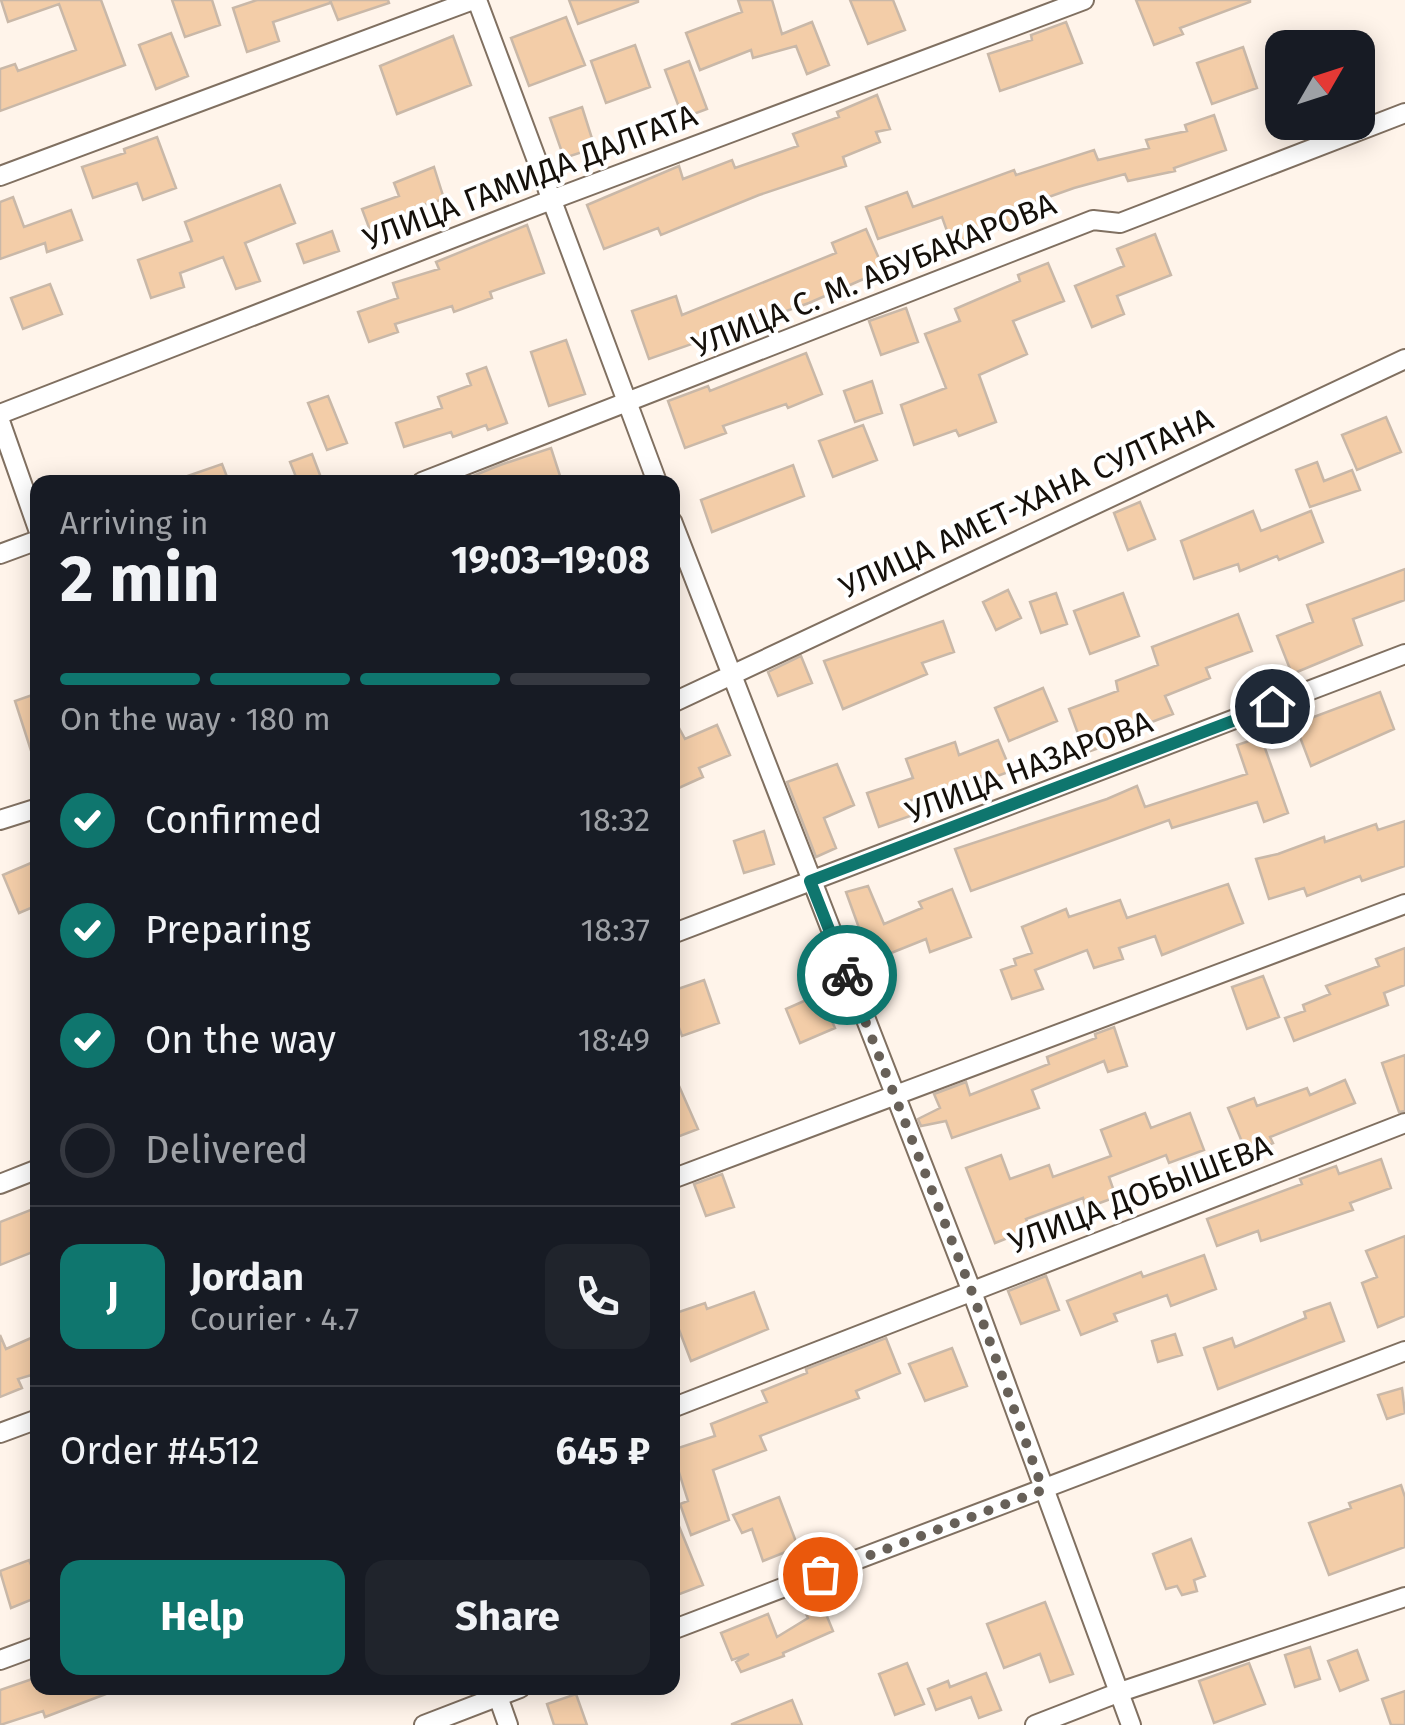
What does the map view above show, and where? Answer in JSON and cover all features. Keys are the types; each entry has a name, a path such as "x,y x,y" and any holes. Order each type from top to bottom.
{"street":[{"path":"0,176 475,0 654,475"},
{"name":"УЛИЦА ГАМИДА ДАЛГАТА","path":"0,418 550,200 1084,0"},
{"name":"УЛИЦА С. М. АБУБАКАРОВА","path":"441,475 1093,220 1120,223 1405,114"},
{"name":"УЛИЦА АМЕТ-ХАНА СУЛТАНА","path":"680,699 1405,360"},
{"path":"0,418 30,505"},
{"path":"680,541 972,1292 1131,1725"},
{"path":"0,554 30,543"},
{"name":"УЛИЦА НАЗАРОВА","path":"680,931 1405,654"},
{"path":"0,820 30,811"},
{"path":"680,1176 1405,904"},
{"name":"УЛИЦА ДОБЫШЕВА","path":"680,1405 1405,1123"},
{"path":"0,1184 30,1172"},
{"path":"680,1627 1405,1352"},
{"path":"0,1432 30,1421"},
{"path":"1035,1725 1120,1692 1405,1597"},
{"path":"0,1660 30,1649"},
{"path":"424,1725 490,1695"},
{"path":"498,1695 508,1725"}],"building":[{"path":"1,0 101,0 125,65 0,111 0,69 15,64 18,71 76,50 59,4 8,22"},
{"path":"172,0 212,0 220,25 185,37"},
{"path":"257,0 330,3 273,22 279,41 247,52 233,8"},
{"path":"330,0 388,0 389,3 338,20"},
{"path":"569,0 638,0 638,2 578,24"},
{"path":"738,0 772,0 782,34 812,22 829,65 807,74 796,46 753,58 751,50 700,70 686,33 742,12"},
{"path":"850,0 893,0 905,30 868,44"},
{"path":"1136,0 1250,2 1180,28 1183,34 1154,45"},
{"path":"566,17 585,65 529,86 511,38"},
{"path":"1066,22 1082,63 1000,91 988,54 1032,40 1031,35"},
{"path":"171,33 188,76 156,89 139,45"},
{"path":"453,36 471,85 397,114 380,66"},
{"path":"635,45 650,87 606,103 591,61"},
{"path":"1243,47 1257,88 1212,104 1197,63"},
{"path":"689,61 707,109 683,118 665,70"},
{"path":"877,95 890,129 876,132 880,142 843,157 846,166 759,195 661,235 658,228 604,249 587,205 679,166 683,179 732,160 735,168 798,146 793,134 839,117 837,112"},
{"path":"582,107 595,148 564,158 550,118"},
{"path":"1214,115 1226,150 1174,168 1175,171 1128,181 1125,174 1074,188 1026,205 1031,218 952,245 942,217 878,239 866,207 907,192 913,207 1014,170 1016,175 1094,150 1098,160 1149,148 1146,140 1187,131 1185,125"},
{"path":"157,137 176,188 143,200 137,183 93,198 82,167"},
{"path":"434,167 444,199 423,205 427,218 371,233 362,209 399,196 394,183"},
{"path":"280,185 295,223 245,243 260,281 236,289 223,257 180,273 184,287 151,298 138,260 192,241 185,222"},
{"path":"13,197 24,227 71,210 82,240 47,252 45,243 0,259 0,202"},
{"path":"527,225 544,273 490,292 492,298 454,312 452,306 395,324 398,332 369,342 358,312 398,298 393,283 439,269 436,262"},
{"path":"866,229 884,270 809,303 649,359 632,311 676,296 682,315 836,253 832,243"},
{"path":"332,231 339,251 304,263 297,244"},
{"path":"1155,234 1171,275 1117,296 1124,314 1092,327 1075,286 1124,266 1117,249"},
{"path":"1048,263 1064,301 1013,321 1027,354 979,375 996,422 959,436 956,430 914,445 901,405 946,388 925,334 960,321 955,309 1020,281 1018,275"},
{"path":"50,284 62,314 23,329 11,298"},
{"path":"906,308 918,342 881,355 869,321"},
{"path":"566,340 585,394 549,406 531,352"},
{"path":"806,353 822,394 723,426 726,433 685,448 668,401 708,386 710,391"},
{"path":"486,367 507,423 488,430 486,425 453,437 451,432 404,447 396,423 442,408 438,397 471,385 467,374"},
{"path":"872,381 882,413 855,422 844,391"},
{"path":"328,396 347,443 327,450 308,403"},
{"path":"1386,417 1401,452 1357,470 1342,435"},
{"path":"863,425 877,460 833,477 819,441"},
{"path":"551,448 560,475 475,475"},
{"path":"312,454 320,475 295,475 290,462"},
{"path":"1317,462 1324,481 1352,470 1360,490 1310,507 1296,470"},
{"path":"222,464 226,475 190,475"},
{"path":"793,465 804,496 712,532 701,500"},
{"path":"1140,502 1155,539 1128,550 1114,513"},
{"path":"1253,511 1261,531 1311,511 1323,542 1279,560 1277,556 1240,571 1238,564 1194,579 1181,541"},
{"path":"1405,569 1405,600 1353,619 1362,645 1292,674 1277,636 1313,622 1307,605"},
{"path":"1008,590 1021,618 996,630 983,602"},
{"path":"1056,593 1067,624 1041,633 1030,602"},
{"path":"1123,593 1139,636 1090,654 1074,611"},
{"path":"1238,614 1252,651 1206,668 1210,678 1165,696 1173,714 1117,735 1119,741 1085,753 1069,709 1118,691 1116,681 1158,665 1152,647"},
{"path":"943,621 954,652 922,663 927,674 843,709 824,661"},
{"path":"801,656 812,683 778,696 768,672"},
{"path":"1043,688 1057,721 1009,741 995,708"},
{"path":"1380,692 1394,729 1311,766 1295,724"},
{"path":"30,696 30,748 15,701"},
{"path":"717,725 730,755 699,768 703,777 680,787 680,730 685,739"},
{"path":"1261,737 1288,813 1264,822 1257,802 1172,828 1169,820 971,891 955,849 1137,786 1145,807 1247,774 1237,745"},
{"path":"998,740 1011,771 984,781 982,776 909,801 913,815 879,827 867,793 913,778 906,759 955,742 959,755"},
{"path":"837,764 854,805 824,818 836,848 816,857 787,782"},
{"path":"1405,821 1405,866 1362,881 1360,876 1307,896 1304,888 1269,899 1256,859 1324,837 1325,842 1376,824 1378,830"},
{"path":"764,831 774,864 744,873 734,841"},
{"path":"30,863 30,908 19,913 3,875"},
{"path":"1228,884 1243,923 1162,955 1155,936 1119,948 1123,959 1094,968 1087,950 1035,970 1043,989 1012,999 1001,970 1016,965 1014,959 1032,953 1022,927 1066,909 1069,917 1120,900 1127,918"},
{"path":"868,886 884,924 922,908 919,902 952,889 971,937 930,952 926,939 871,961 846,892"},
{"path":"1405,948 1405,985 1384,993 1388,1005 1294,1041 1285,1018 1305,1011 1303,1005 1330,994 1326,986 1379,966 1376,959"},
{"path":"1263,976 1279,1017 1247,1029 1232,987"},
{"path":"704,980 719,1023 682,1036 680,988"},
{"path":"820,994 835,1028 800,1043 786,1009"},
{"path":"1114,1027 1127,1066 1108,1072 1104,1061 1032,1090 1039,1108 952,1138 946,1121 921,1126 918,1119 940,1108 934,1094 966,1082 970,1095 1049,1064 1047,1057"},
{"path":"1405,1055 1405,1111 1399,1112 1382,1063"},
{"path":"1345,1080 1355,1103 1270,1137 1273,1143 1247,1154 1228,1108 1254,1098 1257,1106 1307,1088 1310,1095"},
{"path":"680,1088 698,1129 680,1136"},
{"path":"1145,1113 1151,1128 1190,1113 1204,1150 1169,1163 1166,1155 1109,1177 1116,1197 1086,1208 1083,1198 1026,1219 1030,1229 995,1243 966,1168 1001,1155 1010,1179 1049,1165 1053,1177 1111,1156 1101,1130"},
{"path":"1381,1159 1391,1188 1350,1203 1353,1210 1261,1241 1258,1231 1217,1246 1207,1219 1302,1184 1300,1179 1336,1166 1339,1174"},
{"path":"722,1174 734,1207 706,1216 694,1184"},
{"path":"30,1210 30,1253 0,1265 0,1222"},
{"path":"1405,1236 1405,1316 1378,1327 1362,1283 1377,1277 1366,1251"},
{"path":"1204,1255 1216,1289 1171,1306 1167,1295 1114,1314 1117,1321 1081,1335 1067,1301 1141,1272 1143,1277"},
{"path":"1046,1276 1059,1310 1021,1324 1008,1291"},
{"path":"754,1292 768,1329 691,1361 680,1332 680,1312 705,1303 707,1309"},
{"path":"1330,1303 1344,1341 1218,1389 1204,1348 1232,1338 1235,1347 1306,1318 1304,1312"},
{"path":"1175,1334 1182,1355 1158,1362 1152,1341"},
{"path":"0,1335 6,1349 30,1338 30,1375 18,1379 22,1388 0,1397"},
{"path":"886,1338 900,1373 856,1391 859,1398 760,1436 766,1450 713,1470 729,1520 691,1535 680,1504 688,1501 680,1476 680,1447 715,1436 711,1424 767,1402 762,1391 807,1373 806,1369"},
{"path":"952,1348 967,1386 925,1401 909,1364"},
{"path":"1402,1388 1405,1413 1387,1419 1378,1395"},
{"path":"1401,1485 1405,1497 1405,1547 1329,1575 1309,1523 1351,1508 1349,1503"},
{"path":"779,1497 798,1547 763,1561 752,1529 742,1533 733,1515"},
{"path":"680,1529 703,1585 680,1594"},
{"path":"1191,1539 1205,1576 1194,1580 1197,1591 1182,1595 1177,1586 1166,1589 1153,1554"},
{"path":"29,1560 30,1600 11,1608 0,1571"},
{"path":"817,1592 833,1631 741,1672 736,1662 749,1654 732,1660 721,1633 768,1614 777,1637 808,1618 799,1599"},
{"path":"1045,1602 1073,1674 1050,1682 1040,1654 1004,1668 987,1624"},
{"path":"1310,1647 1320,1679 1295,1687 1285,1655"},
{"path":"1357,1650 1368,1680 1340,1691 1328,1661"},
{"path":"907,1663 924,1704 895,1715 879,1674"},
{"path":"1249,1663 1265,1704 1214,1723 1199,1681"},
{"path":"986,1673 1001,1710 979,1718 971,1697 936,1710 928,1689 948,1681 950,1687"},
{"path":"30,1680 30,1695 103,1695 45,1717 43,1711 0,1725 0,1690"},
{"path":"1405,1691 1405,1725 1391,1725 1382,1699"},
{"path":"576,1695 587,1725 554,1725 547,1704"},
{"path":"792,1700 802,1725 732,1725 732,1724"}],"way so far":[{"path":"820,1574 1043,1490 972,1292 847,975"}],"route":[{"path":"847,975 810,881 1272,706"}]}
